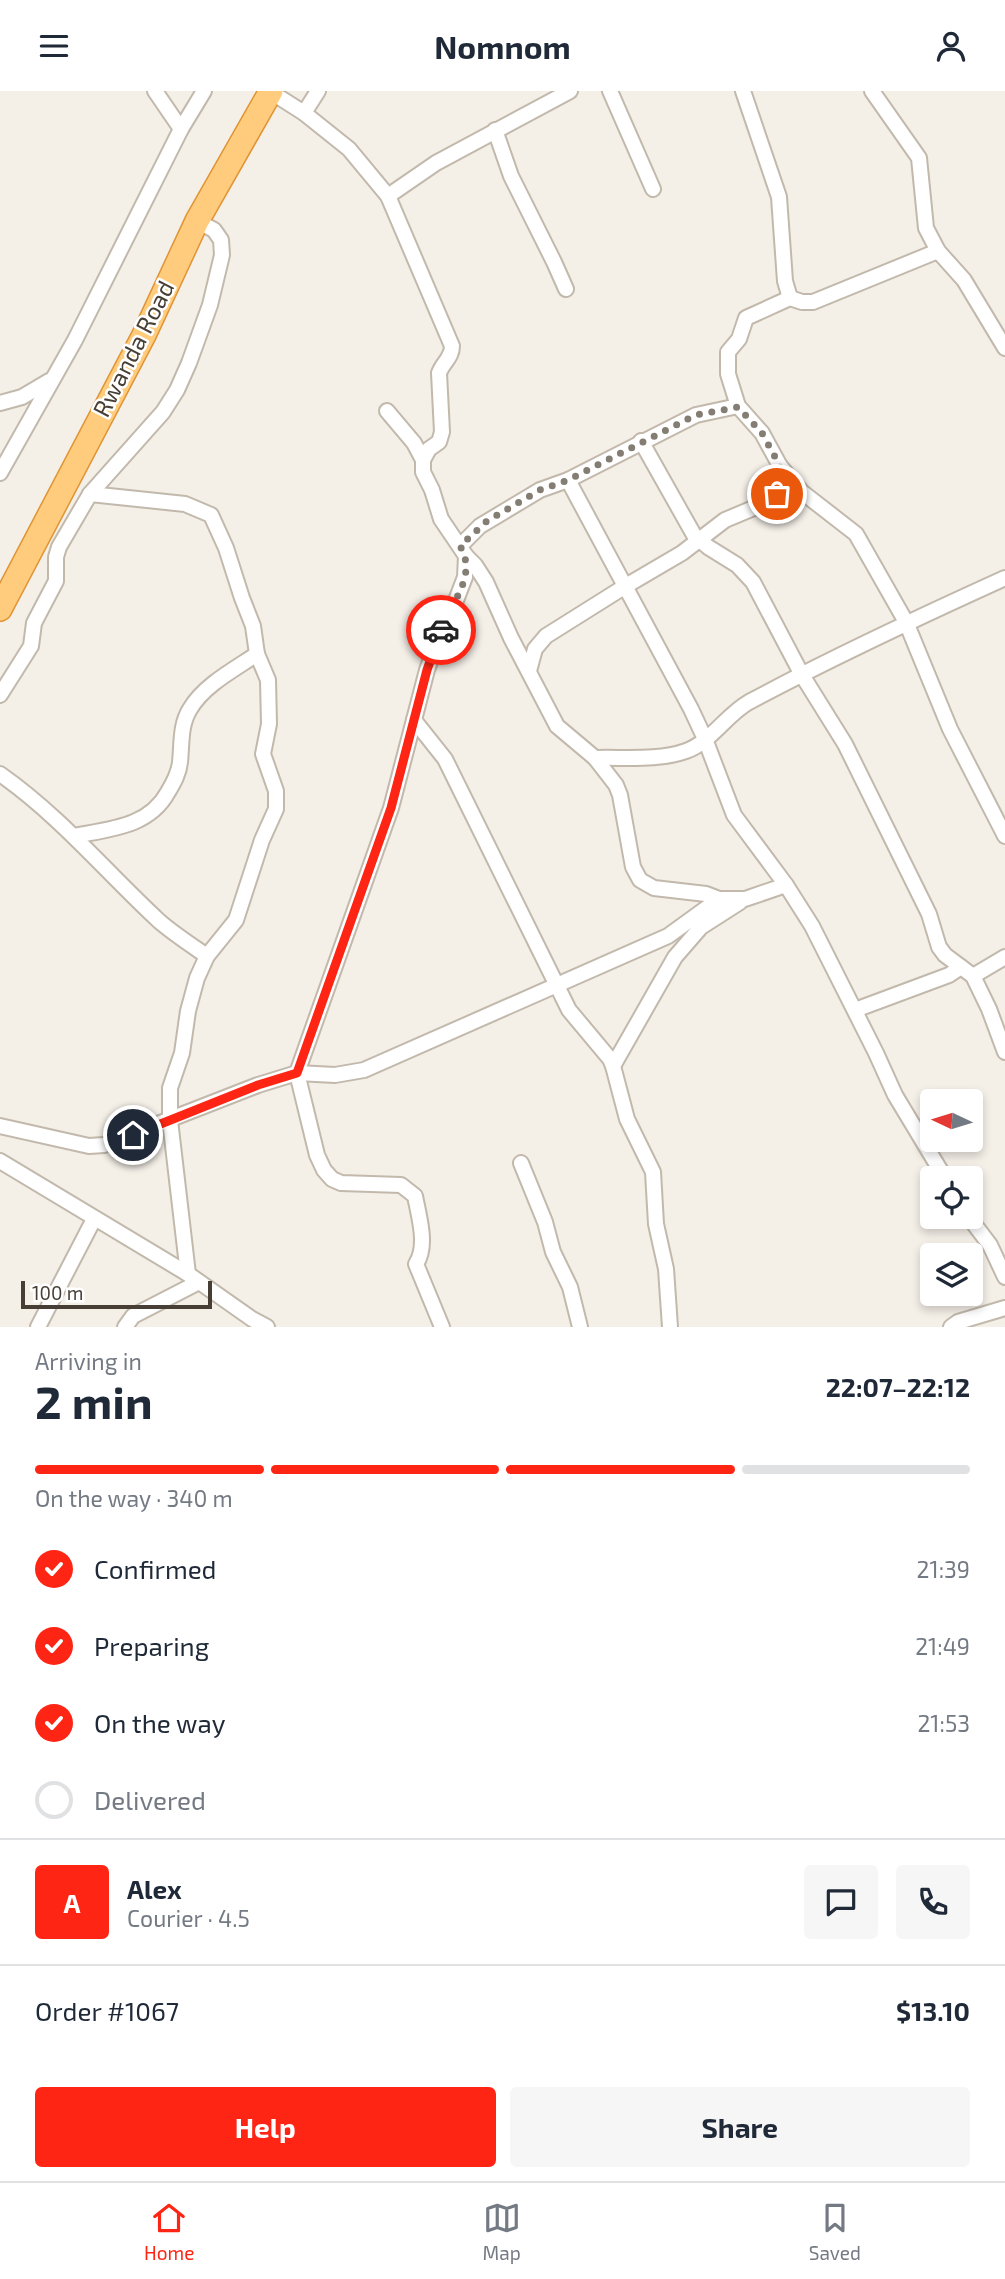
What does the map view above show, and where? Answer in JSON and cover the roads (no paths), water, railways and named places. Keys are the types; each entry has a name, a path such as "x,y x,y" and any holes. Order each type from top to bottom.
{"highway":[{"name":"Rwanda Road","path":"0,609 144,335 197,221 271,91"}],"street":[{"path":"155,91 181,129"},
{"path":"0,473 75,340 181,129 204,91"},
{"path":"271,91 349,149 388,196 452,346 450,357 439,373 442,432 439,442 429,449 422,460"},
{"path":"303,113 318,91"},
{"path":"388,196 417,174 570,91"},
{"path":"610,91 653,189"},
{"path":"743,91 779,197 785,281 790,298"},
{"path":"872,91 919,158 926,228 938,251 964,280 1005,348"},
{"path":"495,130 511,176 566,289"},
{"path":"0,695 32,646 34,623 56,581 57,552 90,494 163,412 177,390 192,354 210,305 222,255 222,240 214,230 197,221"},
{"path":"938,251 813,302 790,298 746,318 739,339 728,352 727,374 738,407 762,433 780,466 802,492 856,534 906,622 950,729 1005,836"},
{"path":"0,403 22,397 53,378"},
{"path":"463,551 487,521 540,490 568,480 696,415 738,407"},
{"path":"387,411 414,443 437,510 486,582 557,726 595,758 616,785 633,867 640,880 654,888 706,894 719,899 745,899"},
{"path":"641,441 688,525 700,540 737,565 753,582 802,675 845,744 929,914 939,947 967,972 989,1009 1005,1052"},
{"path":"529,671 535,649 546,636 667,563 725,520 775,499 780,466"},
{"path":"568,480 705,739 734,815 786,884 826,953 895,1095 938,1166"},
{"path":"90,494 185,504 211,515 226,548 253,626 257,654 270,686 269,724 264,754 276,791 276,809 261,839 236,920 207,956 192,992 182,1053 170,1088 170,1120 193,1278"},
{"path":"442,1327 416,1264 421,1256 421,1230 415,1196 401,1185 341,1183 332,1179 317,1155 297,1073 391,808 427,670 444,622 461,589 467,565 463,551"},
{"path":"595,758 676,754 697,745 745,704 906,622 1005,578"},
{"path":"74,836 138,822 151,813 165,798 175,781 180,762 184,721 190,708 209,688 257,654"},
{"path":"414,720 445,759 575,1019 613,1066 622,1105 653,1172 656,1224 666,1269 670,1327"},
{"path":"0,774 25,792 74,836 160,922 207,956"},
{"path":"613,1066 675,957 701,927 745,899 786,884"},
{"path":"0,1126 89,1146 104,1145 258,1085 297,1073 335,1075 364,1070 668,936 719,899"},
{"path":"855,1010 1005,957"},
{"path":"0,1161 193,1278 253,1323 267,1327"},
{"path":"521,1163 544,1218 553,1252 567,1278 580,1327"},
{"path":"38,1327 94,1219"},
{"path":"978,1229 990,1245 1005,1277"},
{"path":"125,1327 133,1316 193,1278"},
{"path":"951,1327 958,1322 1005,1308"}]}
